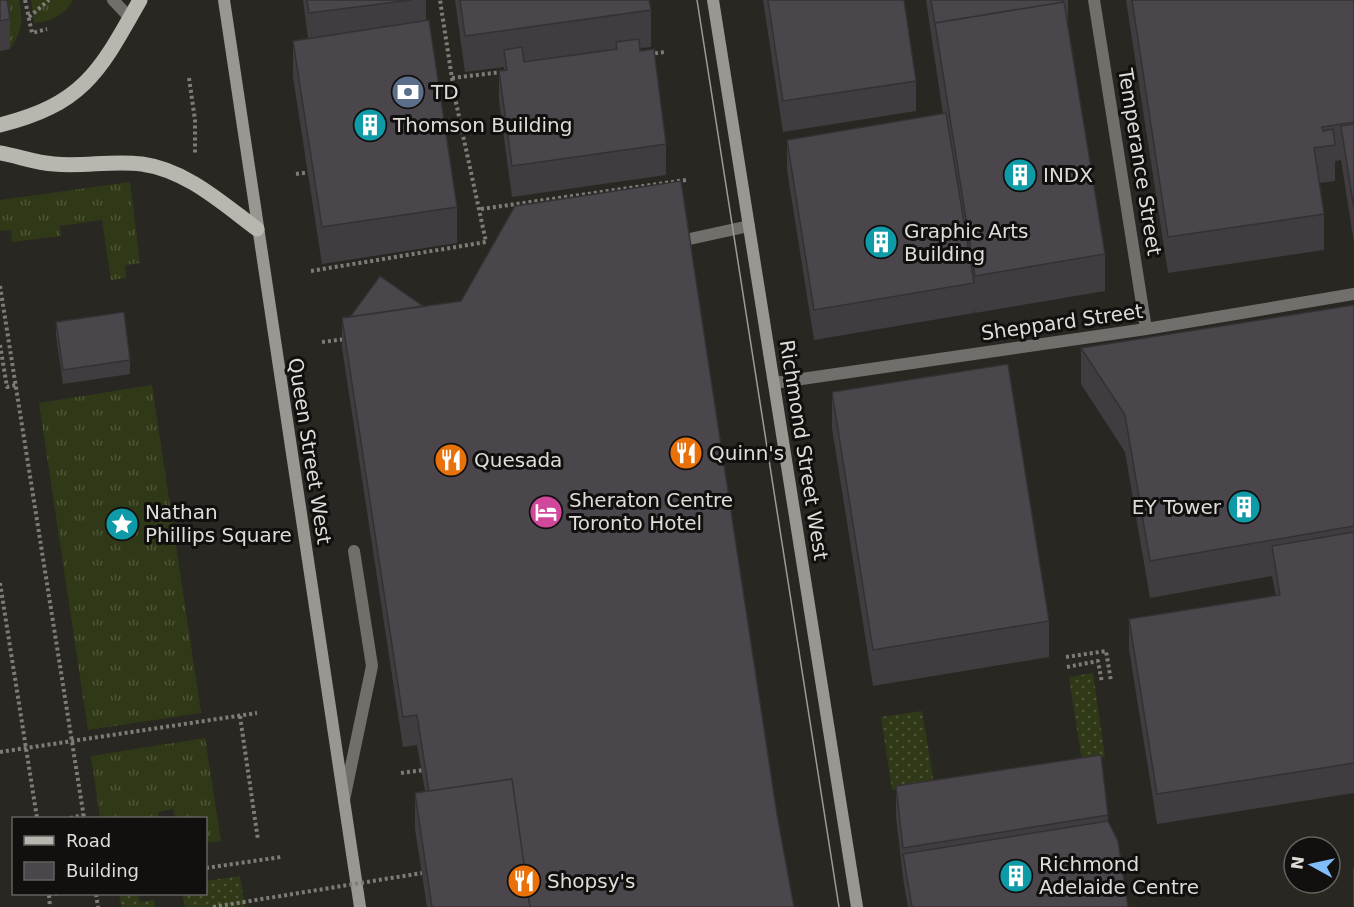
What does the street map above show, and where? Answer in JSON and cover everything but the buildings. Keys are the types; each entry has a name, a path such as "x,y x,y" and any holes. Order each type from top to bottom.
{"main road":[{"path":"0,125 55,106 87,84 110,54 141,0"},
{"name":"Queen Street West","path":"224,0 360,907"},
{"name":"Richmond Street West","path":"713,0 857,907"},
{"path":"0,153 54,165 98,162 142,164 168,171 203,189 257,229"}],"street":[{"path":"113,0 130,18"},
{"name":"Temperance Street","path":"1094,0 1146,329"},
{"path":"685,240 749,226"},
{"name":"Sheppard Street","path":"774,383 1146,329 1354,294"},
{"path":"344,801 372,666 354,550"}],"path":[{"path":"26,0 32,33 47,29"},
{"path":"28,17 49,0"},
{"path":"311,271 486,242 452,78 440,0"},
{"path":"641,55 665,52"},
{"path":"452,78 511,71"},
{"path":"189,78 195,120 195,158"},
{"path":"296,174 320,171"},
{"path":"481,210 686,180"},
{"path":"0,286 84,817"},
{"path":"322,342 356,337"},
{"path":"0,345 7,387 16,386"},
{"path":"0,584 37,817"},
{"path":"1066,657 1106,651 1111,681"},
{"path":"1067,667 1098,662 1102,683"},
{"path":"0,752 257,713"},
{"path":"240,716 258,840"},
{"path":"401,773 433,768"},
{"path":"207,868 281,857"},
{"path":"213,907 422,873"}],"green space":[{"path":"2,0 19,0 21,20 19,32 10,49"},
{"path":"31,0 73,0 57,17 34,23"},
{"path":"130,182 140,263 125,265 126,278 111,280 102,220 60,226 61,236 12,242 11,230 0,231 0,200"},
{"path":"152,385 201,713 88,730 39,403"},
{"path":"1093,673 1105,757 1082,761 1069,677"},
{"path":"922,711 934,783 892,790 881,717"},
{"path":"205,738 221,841 207,843 207,817 175,817 173,809 158,812 159,817 100,817 91,756"},
{"path":"240,876 245,907 185,907 182,895 207,895 207,881"},
{"path":"119,895 138,895 140,902 154,900 155,907 121,907"}],"tram line":[{"path":"697,0 839,907"}],"place":[{"name":"TD","path":"408,92"},
{"name":"Thomson Building","path":"370,125"},
{"name":"INDX","path":"1020,175"},
{"name":"Graphic Arts Building","path":"881,242"},
{"name":"Quinn's","path":"686,453"},
{"name":"Quesada","path":"451,460"},
{"name":"EY Tower","path":"1244,507"},
{"name":"Sheraton Centre Toronto Hotel","path":"546,512"},
{"name":"Nathan Phillips Square","path":"122,524"},
{"name":"Richmond Adelaide Centre","path":"1016,876"},
{"name":"Shopsy's","path":"524,881"}]}
